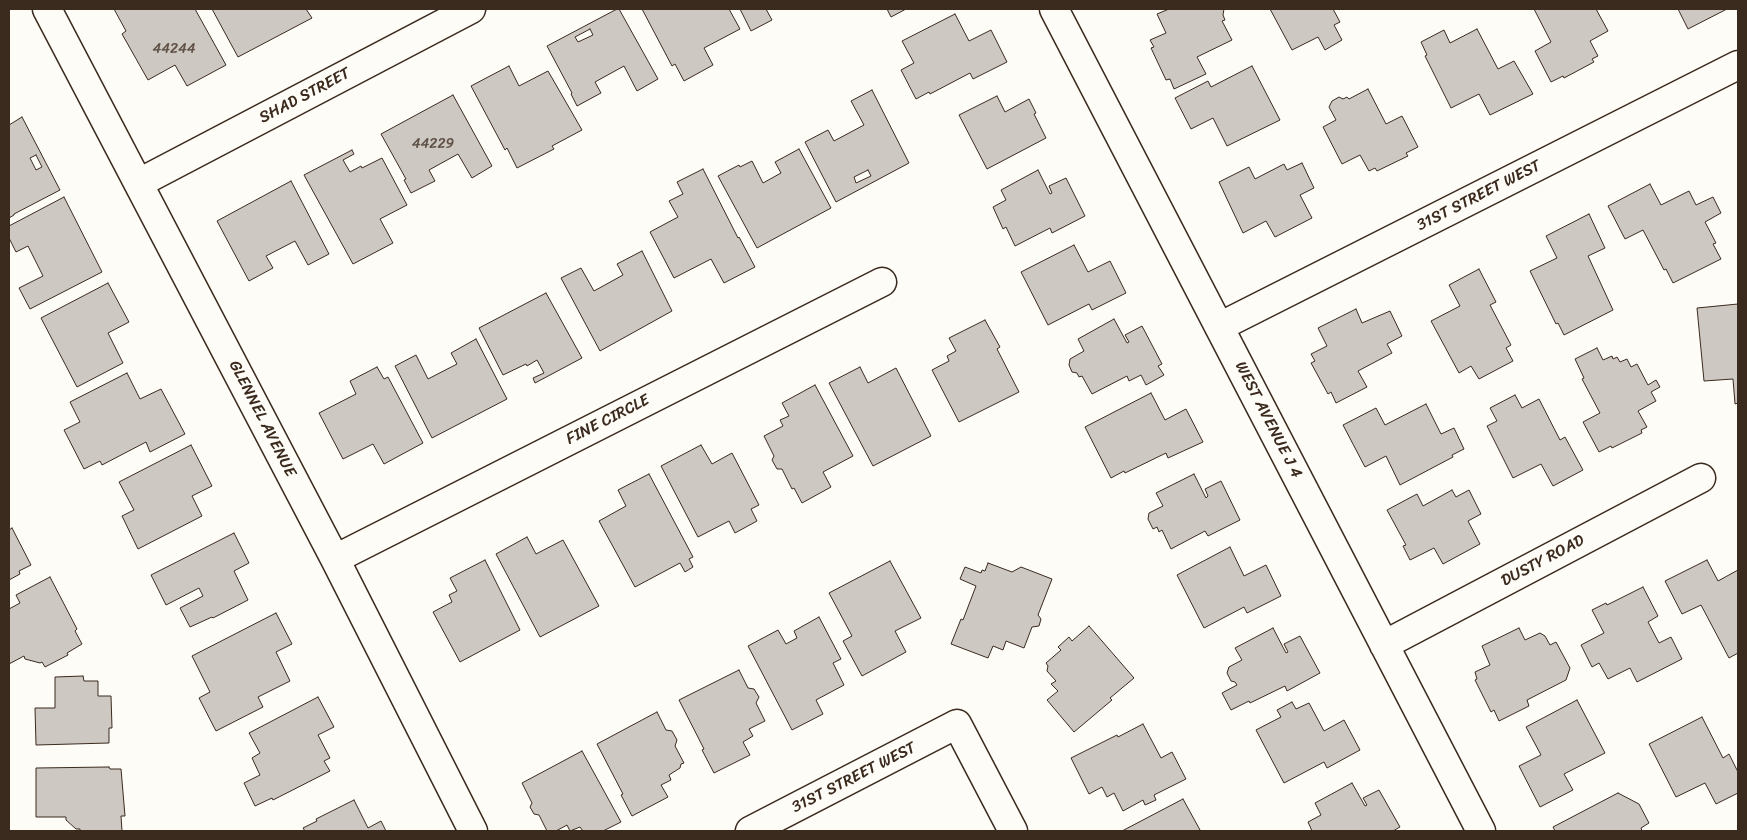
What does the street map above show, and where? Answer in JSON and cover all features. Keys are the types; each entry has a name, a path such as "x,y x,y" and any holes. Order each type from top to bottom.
{"street":[{"name":"GLENNEL AVENUE","path":"47,9 335,558 473,831"},
{"name":"SHAD STREET","path":"139,183 471,9"},
{"name":"WEST AVENUE J 4","path":"1054,9 1481,831"},
{"name":"31ST STREET WEST","path":"1219,327 1738,65"},
{"name":"FINE CIRCLE","path":"335,558 882,282"},
{"name":"DUSTY ROAD","path":"1384,644 1701,478"},
{"name":"31ST STREET WEST","path":"750,831 957,724 1013,831"}],"building":[{"path":"114,9 195,9 226,65 187,86 175,65 148,80 122,34 126,31"},
{"path":"212,9 306,9 312,18 238,57"},
{"path":"619,9 658,79 637,91 624,66 595,82 601,93 577,106 547,46","holes":["590,29 593,35 578,42 575,37"]},
{"path":"642,9 729,9 740,29 704,48 713,65 684,81 675,64 672,66"},
{"path":"740,9 766,9 772,20 751,31"},
{"path":"887,9 906,9 891,17"},
{"path":"1169,9 1224,9 1223,15 1225,20 1222,21 1232,40 1197,57 1206,74 1174,89 1170,79 1166,80 1151,48 1154,47 1150,40 1166,33 1157,14"},
{"path":"1270,9 1333,9 1340,22 1334,25 1342,40 1325,50 1318,37 1292,50"},
{"path":"1534,9 1596,9 1608,31 1590,41 1598,56 1592,59 1594,62 1564,78 1563,76 1551,82 1535,51 1551,42"},
{"path":"1678,9 1727,9 1688,29"},
{"path":"955,14 969,41 991,30 1007,62 973,79 970,73 930,94 929,92 916,99 901,70 914,63 902,41"},
{"path":"1477,29 1498,69 1514,61 1533,94 1490,115 1479,94 1451,108 1425,56 1427,55 1421,42 1444,30 1450,43"},
{"path":"509,66 519,86 548,71 582,130 552,146 554,149 517,168 507,148 505,150 471,86"},
{"path":"1252,66 1280,120 1227,146 1213,118 1191,129 1175,98 1208,81 1211,87"},
{"path":"1368,89 1386,124 1402,116 1418,147 1406,153 1408,156 1377,171 1375,168 1369,171 1360,155 1342,164 1323,127 1336,120 1329,107 1332,101 1339,97 1343,99 1347,97 1349,99"},
{"path":"872,90 909,163 836,202 805,142 828,130 834,141 864,125 851,101","holes":["868,170 871,176 856,183 854,177"]},
{"path":"453,95 492,166 472,178 458,154 429,170 435,181 411,193 404,180 406,179 381,134"},
{"path":"997,96 1005,112 1029,99 1046,138 987,169 959,115"},
{"path":"22,117 60,190 9,218 9,125","holes":["36,155 42,167 36,170 30,158"]},
{"path":"799,149 831,208 757,248 718,176 739,165 740,167 752,161 763,183 781,173 775,162"},
{"path":"352,150 354,154 343,160 350,172 382,158 407,205 380,219 393,243 353,264 304,175"},
{"path":"1302,163 1314,188 1300,195 1312,218 1275,237 1266,221 1243,233 1219,182 1249,167 1255,179 1284,164 1287,170"},
{"path":"703,169 755,267 724,283 711,259 674,278 650,232 678,217 669,201 683,194 677,182"},
{"path":"1038,170 1050,194 1052,193 1049,186 1066,178 1085,216 1052,233 1050,228 1015,246 1006,227 1003,229 993,207 1006,200 1001,190"},
{"path":"291,181 329,254 308,265 295,241 266,256 273,268 249,281 217,221"},
{"path":"1650,184 1661,205 1689,191 1696,205 1713,197 1721,213 1705,222 1716,243 1713,244 1721,259 1673,283 1643,230 1625,239 1608,206"},
{"path":"64,197 102,272 30,309 19,288 43,276 28,246 16,252 9,238 9,226"},
{"path":"1589,214 1605,248 1588,256 1613,310 1564,335 1558,323 1556,324 1530,271 1557,258 1546,236"},
{"path":"1074,245 1088,272 1110,261 1126,293 1092,310 1089,304 1048,325 1021,272"},
{"path":"642,251 672,311 600,351 561,278 581,268 594,291 623,275 617,264"},
{"path":"1479,269 1496,302 1490,305 1511,345 1506,348 1513,361 1479,379 1471,366 1459,373 1431,321 1460,306 1449,285"},
{"path":"108,283 129,322 108,333 123,363 77,387 41,318"},
{"path":"546,293 582,358 535,383 533,378 544,373 537,360 503,375 479,328"},
{"path":"1738,304 1738,403 1735,404 1733,379 1704,381 1697,308"},
{"path":"1356,309 1362,323 1390,311 1402,336 1387,344 1392,353 1358,371 1367,387 1336,403 1331,392 1328,394 1311,363 1315,361 1311,354 1327,346 1318,328"},
{"path":"1114,319 1127,343 1129,342 1125,335 1142,326 1162,364 1158,366 1164,375 1146,385 1141,375 1129,381 1127,376 1092,394 1082,376 1079,377 1077,373 1072,372 1069,365 1070,359 1084,351 1078,339"},
{"path":"985,320 1000,347 997,349 1019,392 959,422 932,370 949,361 947,356 956,351 949,338"},
{"path":"476,339 507,399 432,438 395,366 416,355 428,379 457,364 451,353"},
{"path":"1597,348 1603,360 1612,356 1613,359 1617,357 1620,362 1627,359 1631,367 1637,364 1648,385 1656,380 1660,387 1651,392 1656,401 1638,411 1647,427 1641,430 1642,433 1612,448 1611,446 1599,452 1583,422 1600,413 1582,379 1584,378 1575,359"},
{"path":"377,367 384,379 388,377 423,443 384,464 373,444 343,459 319,413 356,394 350,381"},
{"path":"860,367 868,383 896,368 931,436 873,466 829,383"},
{"path":"127,373 140,399 161,389 185,434 150,452 146,442 102,465 100,461 84,469 64,430 80,422 70,402"},
{"path":"815,385 853,456 823,472 831,487 802,503 794,488 792,489 782,469 777,469 772,460 774,456 764,436 783,426 780,420 789,416 782,403"},
{"path":"1151,393 1165,420 1186,409 1203,442 1168,458 1166,453 1111,478 1085,427"},
{"path":"1515,395 1522,408 1539,399 1560,440 1565,437 1583,470 1553,486 1541,464 1513,478 1487,426 1497,421 1490,408"},
{"path":"1426,404 1441,434 1454,428 1464,449 1452,455 1453,457 1400,485 1386,456 1365,467 1343,425 1376,408 1385,425"},
{"path":"191,445 212,486 192,496 202,516 138,549 122,516 134,510 119,482"},
{"path":"701,445 712,464 732,453 759,505 751,509 757,521 735,533 729,521 698,537 661,466"},
{"path":"649,474 693,557 689,559 693,567 685,572 680,563 635,587 599,521 626,506 618,490"},
{"path":"1194,474 1206,498 1208,496 1205,489 1221,481 1240,520 1208,536 1205,531 1171,549 1162,530 1159,532 1157,527 1153,529 1148,519 1149,513 1163,506 1156,493"},
{"path":"1452,490 1456,497 1469,490 1481,514 1468,521 1480,544 1443,564 1434,548 1410,560 1403,546 1406,545 1387,510 1417,494 1423,506"},
{"path":"12,528 31,565 19,571 20,574 9,580 9,530"},
{"path":"234,533 249,563 234,571 248,600 213,618 190,627 180,608 203,596 199,588 166,605 151,575"},
{"path":"527,537 536,554 563,540 599,606 540,637 496,554"},
{"path":"1230,547 1244,576 1266,565 1281,596 1247,613 1244,607 1204,628 1177,575"},
{"path":"485,560 520,630 460,662 433,612 452,602 449,595 457,591 450,578"},
{"path":"1707,560 1718,581 1738,570 1738,653 1729,658 1701,605 1682,614 1665,581"},
{"path":"890,561 921,618 895,631 906,652 862,676 843,641 852,636 829,593"},
{"path":"988,563 1012,572 1021,567 1052,579 1038,615 1041,619 1039,626 1032,627 1024,648 1006,641 1003,650 993,646 988,658 951,644 961,619 963,620 976,586 960,579 965,567 981,573 982,570 985,571"},
{"path":"50,577 77,629 75,631 82,644 67,653 68,655 45,667 42,662 25,659 24,656 9,664 9,609 20,603 16,595"},
{"path":"1643,587 1658,616 1648,622 1659,643 1671,637 1682,659 1637,682 1630,668 1608,679 1599,663 1592,667 1581,645 1604,633 1592,610 1606,603 1607,605"},
{"path":"276,613 292,644 276,652 290,681 258,697 263,707 216,731 199,698 210,692 192,656"},
{"path":"819,617 841,659 833,663 844,685 816,700 823,714 792,730 748,646 778,630 786,644 797,638 794,631"},
{"path":"1089,626 1134,678 1110,698 1112,700 1074,732 1047,700 1058,691 1051,684 1056,681 1047,671 1048,666 1046,663 1061,650 1058,647 1069,637 1072,641"},
{"path":"1273,628 1286,653 1288,652 1284,644 1300,636 1320,673 1287,691 1285,686 1231,710 1222,693 1237,685 1231,681 1227,673 1229,667 1242,660 1235,648"},
{"path":"1519,628 1525,640 1540,633 1545,636 1550,645 1556,642 1570,668 1566,680 1527,700 1529,706 1499,721 1494,710 1491,712 1475,680 1477,679 1475,672 1490,665 1482,646"},
{"path":"739,670 748,688 754,689 759,697 756,703 765,721 749,729 753,736 743,742 750,755 714,773 679,700"},
{"path":"83,676 84,681 98,681 98,696 111,696 112,728 109,728 109,743 36,745 35,708 55,708 55,677"},
{"path":"318,697 334,727 318,735 330,758 324,761 330,771 273,800 272,798 255,806 244,783 260,775 252,758 260,753 249,733"},
{"path":"1577,700 1605,753 1564,774 1573,790 1540,807 1519,766 1541,755 1526,727"},
{"path":"1292,702 1296,709 1309,703 1324,731 1344,720 1360,750 1327,768 1324,762 1284,783 1256,730 1281,717 1277,710"},
{"path":"657,712 666,730 672,731 677,740 675,746 684,763 669,775 671,780 661,785 668,797 632,816 621,795 623,794 597,744"},
{"path":"1702,717 1723,758 1729,754 1738,772 1738,793 1716,804 1705,783 1676,797 1649,744"},
{"path":"1143,724 1161,758 1172,752 1186,779 1154,795 1156,800 1145,805 1143,800 1123,811 1114,793 1107,797 1102,787 1089,794 1071,758"},
{"path":"582,751 621,822 603,831 583,831 580,827 570,831 567,825 556,831 547,831 539,815 534,814 530,807 532,803 522,783"},
{"path":"109,767 110,769 121,769 125,816 121,816 122,831 80,831 80,829 76,829 66,820 66,817 36,817 36,768"},
{"path":"1352,783 1365,806 1367,805 1363,798 1379,790 1400,827 1393,831 1312,831 1308,822 1321,815 1315,803"},
{"path":"1618,793 1639,804 1649,823 1641,828 1642,831 1555,831 1553,827"},
{"path":"1183,799 1200,830 1122,831"},
{"path":"354,800 368,828 381,821 386,831 305,831 303,828 317,821 316,819"}]}
